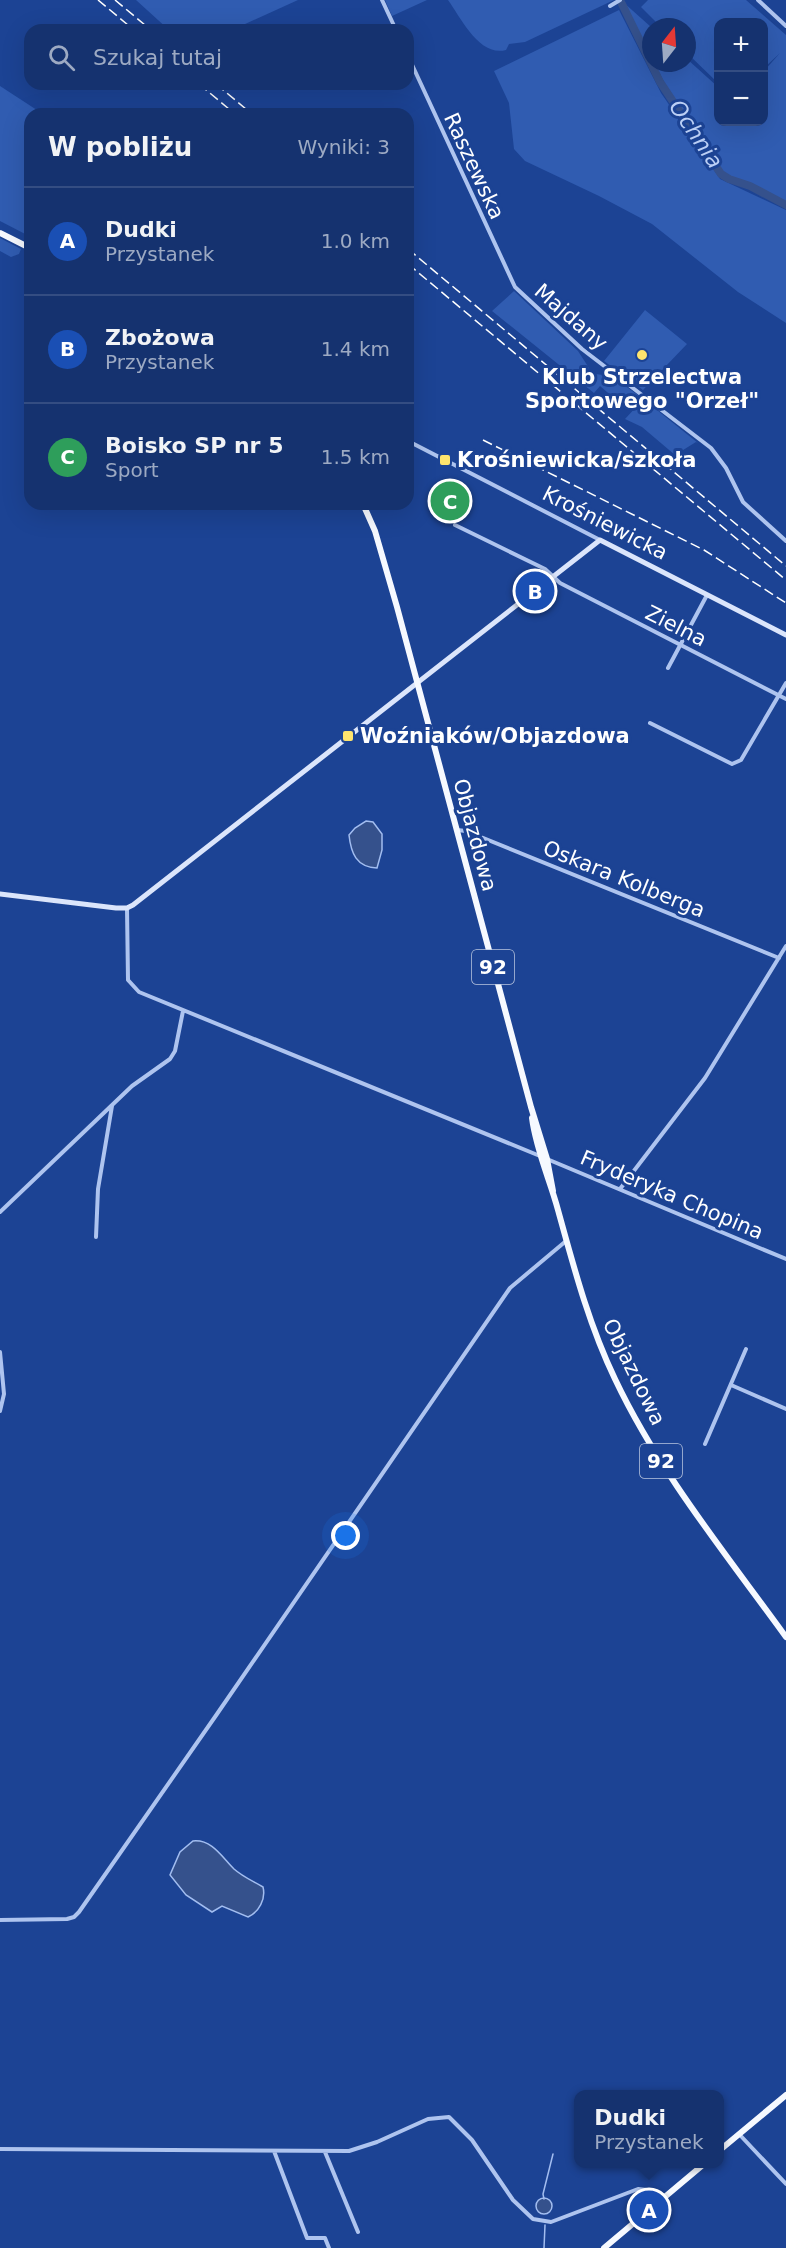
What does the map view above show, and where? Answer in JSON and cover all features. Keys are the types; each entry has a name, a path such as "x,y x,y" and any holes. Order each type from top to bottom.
{"main road":[{"path":"0,233 24,245"},
{"name":"Objazdowa","path":"365,510 381,550 418,682 543,1158 580,1289 597,1338 634,1416 671,1476 786,1637"},
{"path":"724,2147 786,2095"},
{"path":"604,2248 698,2168"}],"street":[{"path":"382,0 393,24"},
{"path":"610,6 620,0"},
{"path":"758,0 786,26"},
{"name":"Raszewska","path":"414,69 515,287"},
{"name":"Majdany","path":"515,287 582,349 711,448 726,468 743,502 786,541"},
{"name":"Krośniewicka","path":"414,444 786,635"},
{"name":"Zielna","path":"455,525 545,570 560,583 786,699"},
{"path":"0,894 116,908 127,908 134,905 600,540"},
{"path":"668,668 708,594"},
{"path":"650,723 736,764 741,760 786,682"},
{"name":"Oskara Kolberga","path":"457,830 471,833 778,958"},
{"name":"Fryderyka Chopina","path":"127,908 128,980 139,992 786,1259"},
{"path":"620,1189 705,1078 786,946"},
{"path":"0,1212 132,1086 170,1059 175,1051 183,1011"},
{"path":"96,1237 98,1190 112,1105"},
{"path":"0,1920 67,1919 79,1912 218,1714 510,1288 566,1240"},
{"path":"705,1444 746,1349"},
{"path":"0,1352 4,1394 0,1411"},
{"path":"731,1385 786,1409"},
{"path":"0,2149 349,2151 377,2142 428,2119 449,2117 472,2140 513,2200 533,2219 551,2222 638,2189 647,2190 658,2202"},
{"path":"739,2134 786,2184"},
{"path":"274,2151 307,2238 325,2238 329,2248"},
{"path":"325,2152 358,2232"}],"shaded area":[{"path":"136,0 298,0 245,24 162,24"},
{"path":"385,0 427,0 392,16"},
{"path":"448,0 614,0 525,42 509,44 506,50 496,51 479,42"},
{"path":"648,0 746,0 767,18 714,18 714,79 696,62 696,18 652,18 641,7"},
{"path":"623,2 642,19 642,40"},
{"path":"619,10 642,55 642,72 650,72 661,93 720,179 786,210 786,323 738,292 652,224 525,161 514,149 509,103 494,71"},
{"path":"768,19 786,35 786,203 719,170 676,104 659,72 696,72 696,67 714,83 714,126 768,126 768,66 780,53 768,64"},
{"path":"0,86 34,108 24,108 24,233 0,221"},
{"path":"0,238 21,249 19,254 11,257 0,251"},
{"path":"514,291 578,351 593,376 595,374 612,376 643,399 628,410 600,386 594,393 492,311"},
{"name":"Klub Strzelectwa Sportowego \"Orzeł\"","path":"645,310 687,344 643,390 604,361"},
{"path":"647,402 698,443 696,442 675,455 642,427 625,419 638,405"},
{"path":"450,486 463,494 451,516 437,508"},
{"path":"366,821 373,822 382,834 382,850 377,868 359,862 351,848 349,835"},
{"path":"193,1841 200,1841 211,1846 237,1872 263,1887 261,1905 255,1912 248,1917 222,1906 212,1912 186,1895 170,1875 180,1852"},
{"path":"544,2198 550,2200 552,2206 550,2212 544,2214 538,2212 536,2206 538,2200"}],"waterway":[{"name":"Ochnia","path":"620,0 660,82 721,174 786,205"},
{"path":"544,2199 543,2194 553,2154"},
{"path":"544,2248 545,2225"}],"railway":[{"path":"98,0 127,24"},
{"path":"115,0 144,24"},
{"path":"206,90 228,108"},
{"path":"223,90 245,108"},
{"path":"414,254 786,566"},
{"path":"414,269 786,580"},
{"path":"483,440 704,550 786,603"}],"place":[{"name":"Klub Strzelectwa Sportowego \"Orzeł\"","path":"642,355"},
{"name":"Krośniewicka/szkoła","path":"445,460"},
{"name":"Boisko SP nr 5","path":"450,501"},
{"name":"Zbożowa","path":"535,591"},
{"name":"Woźniaków/Objazdowa","path":"348,736"},
{"name":"Dudki","path":"649,2210"}]}
